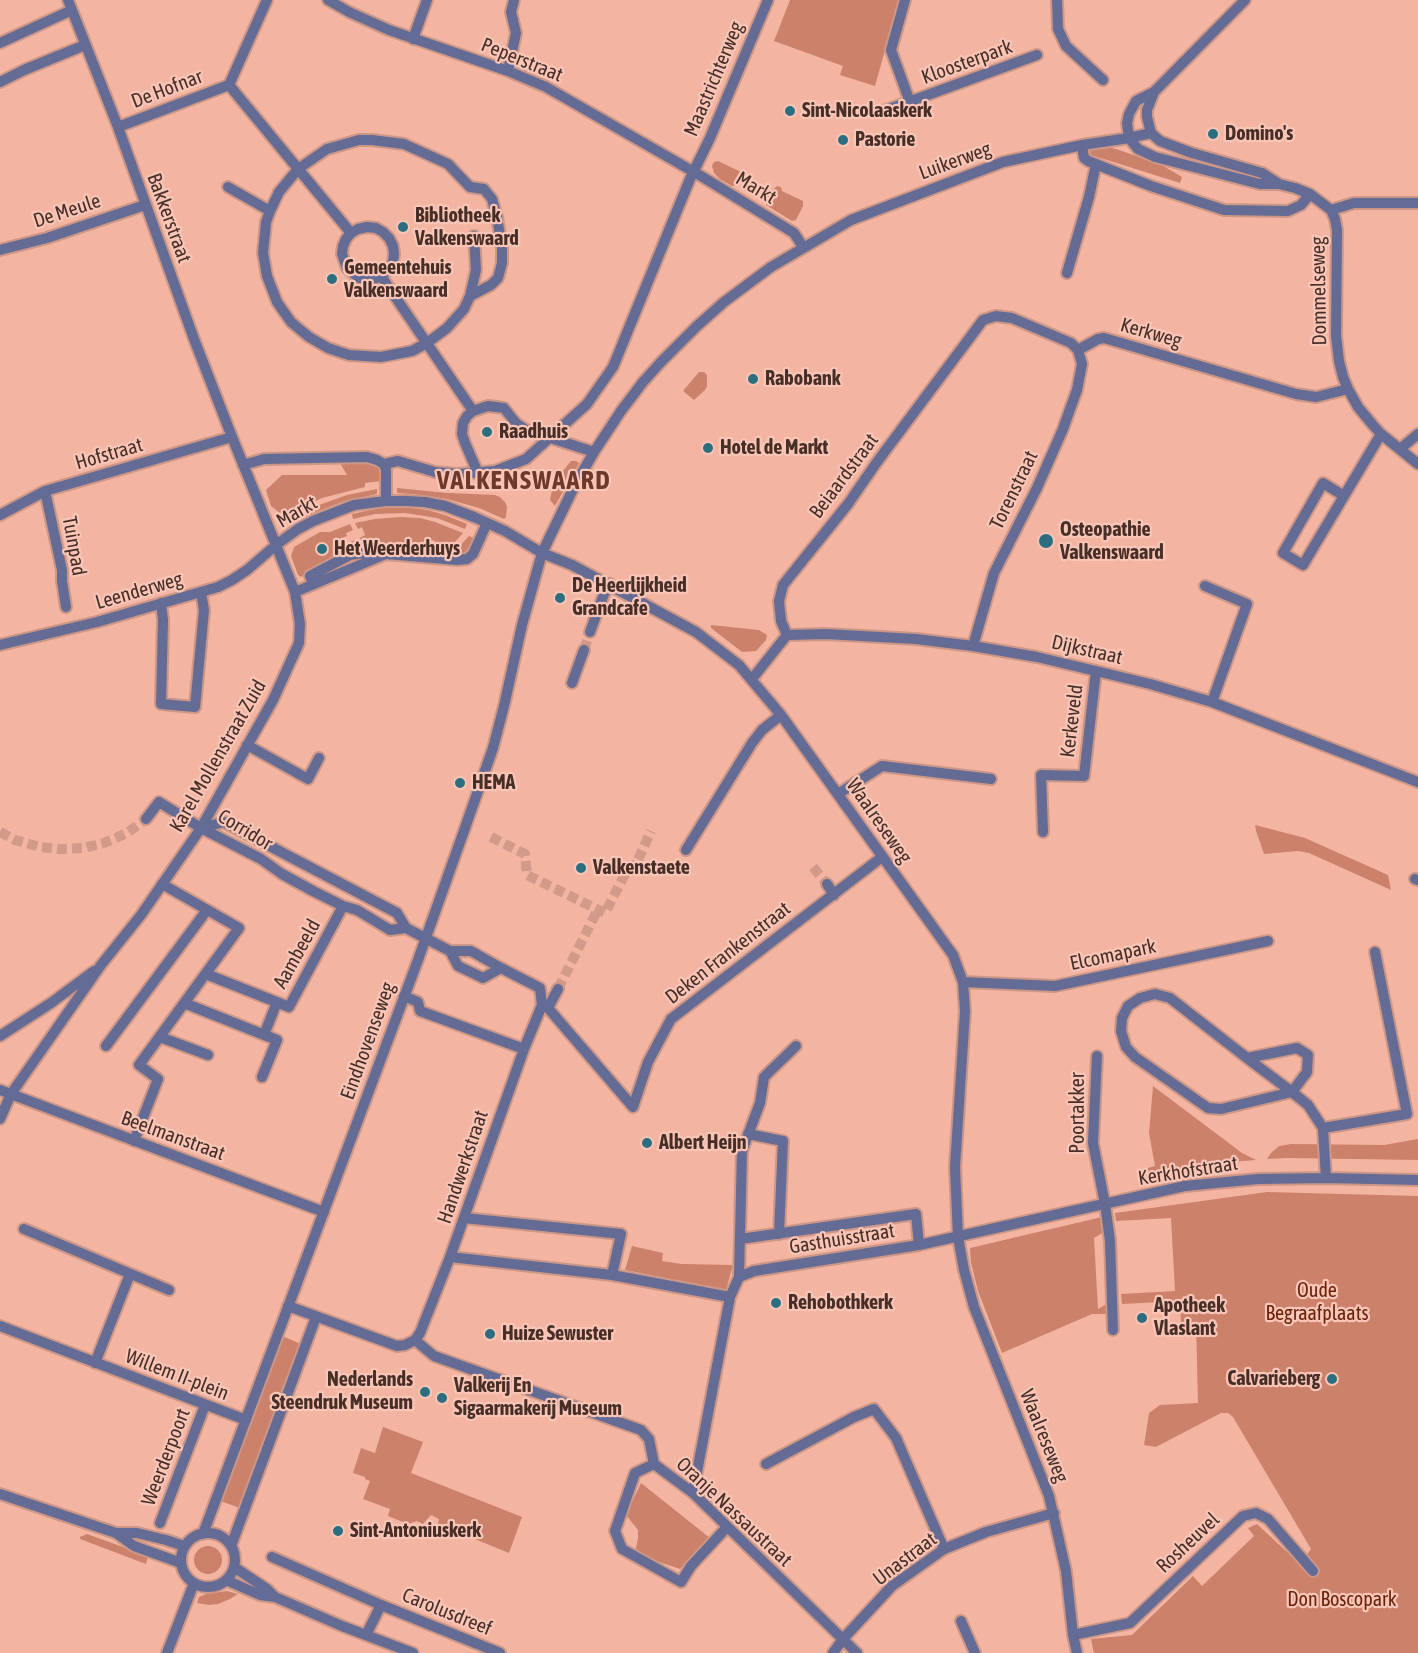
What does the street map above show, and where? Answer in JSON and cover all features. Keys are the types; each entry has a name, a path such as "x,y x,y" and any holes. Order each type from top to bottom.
{"street":[{"name":"De Hofnar","path":"118,127 229,85 267,0"},
{"name":"Peperstraat","path":"328,0 389,30 508,71 546,87 693,172"},
{"path":"349,12 353,0"},
{"path":"413,39 428,0"},
{"path":"508,71 516,33 511,12 514,0"},
{"name":"Maastrichterweg","path":"693,172 710,138 768,0"},
{"name":"Kloosterpark","path":"905,0 891,50 910,102"},
{"path":"1057,0 1058,29 1066,46 1102,80"},
{"path":"1130,138 1127,123 1132,106 1136,101 1154,92 1245,0"},
{"name":"Bakkerstraat","path":"0,43 70,5 118,127 232,438"},
{"path":"0,82 86,45"},
{"name":"Kloosterpark","path":"880,112 1037,56"},
{"name":"De Hofnar","path":"229,85 351,233"},
{"path":"1151,133 1147,110 1154,92"},
{"name":"Luikerweg","path":"803,247 851,220 1003,162 1151,133"},
{"name":"Dommelseweg","path":"1151,133 1160,141 1192,153 1262,173 1279,184"},
{"name":"Dommelseweg","path":"1130,138 1138,149 1155,157 1260,184 1279,184 1294,188 1310,194 1331,210 1337,230 1336,336 1339,361 1348,389 1358,407 1381,434 1418,464"},
{"path":"470,296 491,285 498,278 502,248 498,217 492,199 484,189 470,187 448,164 404,144 372,140 346,143 327,149 298,169 279,192 270,211 266,222 263,253 267,276 277,302 291,322 309,337 328,348 349,355 381,357 412,351 427,343 447,328 464,309 470,296 476,270 474,236"},
{"path":"1082,145 1084,158 1096,164 1151,186 1224,210 1288,211 1301,205 1310,194"},
{"path":"1067,273 1096,164"},
{"path":"384,464 398,461 435,472 458,474 495,471 526,459 587,404 613,367 693,172"},
{"name":"Markt","path":"693,172 794,233 803,247"},
{"path":"228,187 270,211"},
{"path":"1331,210 1354,203 1418,203"},
{"name":"De Meule","path":"0,250 47,238 145,205"},
{"path":"367,227 376,228 389,238 393,246 393,262 381,276 374,279 359,278 347,268 342,254 343,246 351,233 367,227"},
{"path":"542,553 594,452 643,382 697,326 738,291 803,247"},
{"path":"381,276 473,411"},
{"name":"Beiaardstraat","path":"787,635 781,621 779,601 783,585 848,504 983,320 996,316 1012,318 1071,343 1078,350"},
{"name":"Kerkweg","path":"1078,350 1104,338 1296,394 1316,397 1348,389"},
{"name":"Torenstraat","path":"973,646 994,573 1036,488 1066,421 1077,390 1082,364 1078,350"},
{"path":"478,473 462,434 463,423 473,411 488,406 504,408 516,423 526,430 594,452"},
{"path":"1344,496 1323,483 1283,554 1303,565 1381,434"},
{"path":"1400,449 1418,434"},
{"name":"Markt","path":"232,438 276,546 298,529 331,513 354,506 386,501 416,501 445,506 487,523 506,531 542,553"},
{"name":"Hofstraat","path":"0,515 45,491 232,438"},
{"path":"243,465 264,459 367,457 384,464 386,501"},
{"name":"Tuinpad","path":"45,491 62,570 66,607"},
{"path":"295,592 386,554 467,559 473,554 487,523"},
{"name":"Karel Mollenstraat Zuid","path":"0,1119 5,1092 141,915 201,828 273,700 299,644 300,624 295,592 276,546"},
{"name":"Leenderweg","path":"0,645 88,624 201,592 232,580 276,546"},
{"name":"Waalreseweg","path":"542,553 610,584 696,632 739,665 781,715 953,955 963,982 965,1011 955,1167 959,1237 964,1270 974,1307 1050,1496 1066,1571 1077,1653"},
{"name":"Eindhovenseweg","path":"202,1534 404,996 493,748 522,625 542,553"},
{"path":"591,632 604,594 610,584"},
{"path":"1205,586 1247,604 1212,702"},
{"path":"161,603 164,620 161,704 195,707 204,609 201,592"},
{"path":"752,679 787,635"},
{"name":"Dijkstraat","path":"787,635 860,635 916,639 1037,657 1150,684 1212,702 1418,782"},
{"path":"572,684 584,650"},
{"name":"Kerkeveld","path":"1043,832 1041,776 1084,776 1096,671"},
{"path":"686,850 752,743 762,730 781,715"},
{"path":"247,745 308,778 318,758"},
{"path":"838,794 882,766 991,779"},
{"path":"146,819 159,802 201,828"},
{"name":"Corridor","path":"201,828 224,822 397,913 406,928 425,938 450,951 471,951 540,988 545,1007 633,1107"},
{"name":"Corridor","path":"201,828 261,859 313,891 343,906 357,910 390,930 406,928"},
{"name":"Deken Frankenstraat","path":"633,1107 648,1062 671,1019 882,857"},
{"path":"313,891 318,871"},
{"path":"135,1141 158,1079 139,1065 239,928 162,884"},
{"path":"827,884 834,895"},
{"path":"357,910 368,897"},
{"name":"Aambeeld","path":"277,1002 289,1007 343,906"},
{"path":"106,1046 207,910"},
{"name":"Elcomapark","path":"963,982 1055,986 1268,941"},
{"name":"Corridor","path":"450,951 458,966 483,978 501,968"},
{"path":"1323,1128 1407,1114 1375,952"},
{"name":"Karel Mollenstraat Zuid","path":"0,1036 51,1003 101,965"},
{"path":"206,974 277,1002 264,1035"},
{"name":"Handwerkstraat","path":"415,1340 420,1333 450,1257 524,1049 545,1007 558,989"},
{"path":"1247,1058 1297,1048 1308,1055 1307,1072 1292,1092 1221,1109 1208,1108 1135,1057 1126,1047 1121,1031 1122,1018 1128,1006 1140,998 1155,994 1170,998 1247,1058 1292,1092 1308,1105 1323,1128 1326,1178"},
{"path":"404,996 418,1002 420,1011 524,1049"},
{"path":"184,1003 277,1041 262,1077"},
{"path":"160,1036 207,1055"},
{"path":"693,1493 730,1297 739,1277 742,1151 760,1103 764,1077 796,1046"},
{"name":"Poortakker","path":"1097,1056 1093,1143 1105,1204 1111,1260 1113,1330"},
{"name":"Beelmanstraat","path":"5,1092 324,1212"},
{"path":"748,1134 783,1141 779,1234"},
{"name":"Kerkhofstraat","path":"959,1237 1185,1186 1258,1179 1418,1180"},
{"path":"740,1239 916,1214 919,1245"},
{"path":"464,1218 621,1234 612,1275"},
{"path":"24,1229 169,1290"},
{"name":"Gasthuisstraat","path":"739,1277 754,1271 959,1237"},
{"path":"450,1257 612,1275 730,1297"},
{"name":"Willem II-plein","path":"95,1363 130,1274"},
{"path":"288,1306 397,1346 405,1346 415,1340"},
{"path":"231,1546 316,1317"},
{"name":"Willem II-plein","path":"0,1326 246,1420"},
{"name":"Oranje Nassaustraat","path":"415,1340 434,1356 641,1430 649,1439 654,1464 693,1493 857,1653"},
{"name":"Weerderpoort","path":"160,1523 205,1405"},
{"path":"766,1464 854,1417 874,1409 896,1438 944,1549"},
{"path":"654,1464 635,1473 615,1532 622,1549 681,1582 691,1566 728,1527"},
{"path":"0,1494 116,1533 134,1546 181,1563"},
{"name":"Unastraat","path":"833,1653 892,1586 944,1549 986,1532 1054,1513"},
{"name":"Rosheuvel","path":"1073,1635 1130,1623 1242,1516 1249,1514 1256,1513 1268,1519 1313,1571"},
{"path":"116,1533 136,1533 184,1546"},
{"path":"211,1533 226,1540 231,1546 235,1557 234,1567 226,1580 210,1587 194,1583 187,1578 181,1563 182,1552 184,1546 195,1536 211,1533"},
{"name":"Carolusdreef","path":"272,1557 381,1605 500,1653"},
{"path":"234,1567 275,1597"},
{"path":"226,1580 260,1595 275,1597 412,1653"},
{"path":"167,1653 194,1583"},
{"name":"Carolusdreef","path":"366,1635 381,1605"},
{"path":"961,1621 975,1653"}],"green space":[{"path":"790,0 899,0 875,86 840,75 843,66 774,41"},
{"path":"1113,148 1160,164 1182,177 1180,183 1091,155 1090,149"},
{"path":"718,161 741,172 736,185 732,186 714,173 712,166"},
{"path":"777,186 781,187 782,191 803,201 796,220 792,221 766,205 769,193"},
{"path":"699,372 707,375 707,386 694,400 683,391"},
{"path":"571,461 579,463 555,506 550,500 552,490 558,477"},
{"path":"340,463 373,463 379,467 381,481 365,483 365,487 322,498 291,513 280,513 271,506 266,490 282,475 347,475"},
{"path":"397,488 495,495 505,502 506,517 504,519 479,508 447,499 397,493"},
{"path":"377,489 377,494 342,502 306,516 303,512 347,495"},
{"path":"402,507 428,510 467,524 465,529 437,518 405,513 375,514 353,519 352,514 380,508"},
{"path":"400,517 420,518 463,533 455,542 459,547 469,536 474,538 468,551 461,555 438,553 440,546 432,540 430,543 424,541 421,552 364,549 360,538 365,535 362,527 358,529 355,523"},
{"path":"350,524 353,530 336,541 338,547 355,540 359,549 319,566 301,577 298,575 291,556 294,547 320,532 330,532"},
{"path":"711,625 759,630 767,635 766,640 756,651 742,652 711,628"},
{"path":"1255,825 1305,838 1388,875 1391,890 1309,853 1298,851 1264,854"},
{"path":"1153,1086 1242,1153 1256,1160 1207,1164 1145,1176 1144,1169 1155,1166 1149,1133"},
{"path":"1418,1139 1418,1160 1267,1159 1279,1146 1291,1144 1384,1145"},
{"path":"1267,1192 1418,1196 1418,1653 1094,1653 1091,1639 1132,1635 1193,1576 1202,1586 1254,1536 1248,1528 1257,1524 1300,1564 1311,1549 1233,1417 1228,1413 1221,1413 1156,1447 1144,1445 1149,1413 1160,1405 1198,1403 1196,1323 1181,1323 1180,1301 1122,1304 1121,1294 1175,1291 1171,1218 1116,1221 1115,1213"},
{"path":"1102,1217 1104,1232 1094,1238 1098,1309 1107,1304 1107,1314 1092,1314 1002,1353 978,1291 970,1248"},
{"path":"632,1246 663,1253 662,1261 682,1264 733,1265 726,1290 625,1270"},
{"path":"282,1336 301,1344 240,1508 220,1501"},
{"path":"383,1427 423,1442 411,1473 522,1517 509,1553 438,1524 439,1519 431,1515 423,1524 417,1521 408,1524 388,1516 390,1509 363,1499 370,1481 353,1473 361,1448 375,1453"},
{"path":"641,1483 710,1538 680,1569 633,1553 636,1548 638,1530 626,1515"},
{"path":"87,1534 148,1556 146,1564 80,1539"},
{"path":"208,1546 218,1550 222,1560 218,1570 208,1574 198,1570 194,1560 198,1550"},
{"path":"227,1591 238,1594 218,1604 197,1603 199,1597 206,1594"}],"tunnel":[{"path":"584,650 590,632"},
{"path":"0,832 15,840 40,847 83,848 104,843 127,833 146,819"},
{"path":"491,837 525,854 527,875 605,913 627,870 636,864 651,831"},
{"path":"813,867 827,884"},
{"path":"558,989 598,909"}],"place":[{"name":"Sint-Nicolaaskerk","path":"790,111"},
{"name":"Domino's","path":"1213,134"},
{"name":"Pastorie","path":"843,140"},
{"name":"Bibliotheek Valkenswaard","path":"403,227"},
{"name":"Gemeentehuis Valkenswaard","path":"332,279"},
{"name":"Rabobank","path":"753,379"},
{"name":"Raadhuis","path":"487,432"},
{"name":"Hotel de Markt","path":"708,448"},
{"name":"Osteopathie Valkenswaard","path":"1046,541"},
{"name":"Het Weerderhuys","path":"322,549"},
{"name":"De Heerlijkheid Grandcafe","path":"560,598"},
{"name":"HEMA","path":"460,783"},
{"name":"Valkenstaete","path":"581,868"},
{"name":"Albert Heijn","path":"647,1143"},
{"name":"Rehobothkerk","path":"776,1303"},
{"name":"Apotheek Vlaslant","path":"1142,1318"},
{"name":"Huize Sewuster","path":"490,1334"},
{"name":"Calvarieberg","path":"1332,1379"},
{"name":"Nederlands Steendruk Museum","path":"425,1392"},
{"name":"Valkerij En Sigaarmakerij Museum","path":"442,1398"},
{"name":"Sint-Antoniuskerk","path":"338,1531"}],"district":[{"name":"VALKENSWAARD","path":"524,481"}],"park label":[{"name":"Oude Begraafplaats","path":"1317,1302"},
{"name":"Don Boscopark","path":"1342,1600"}]}
